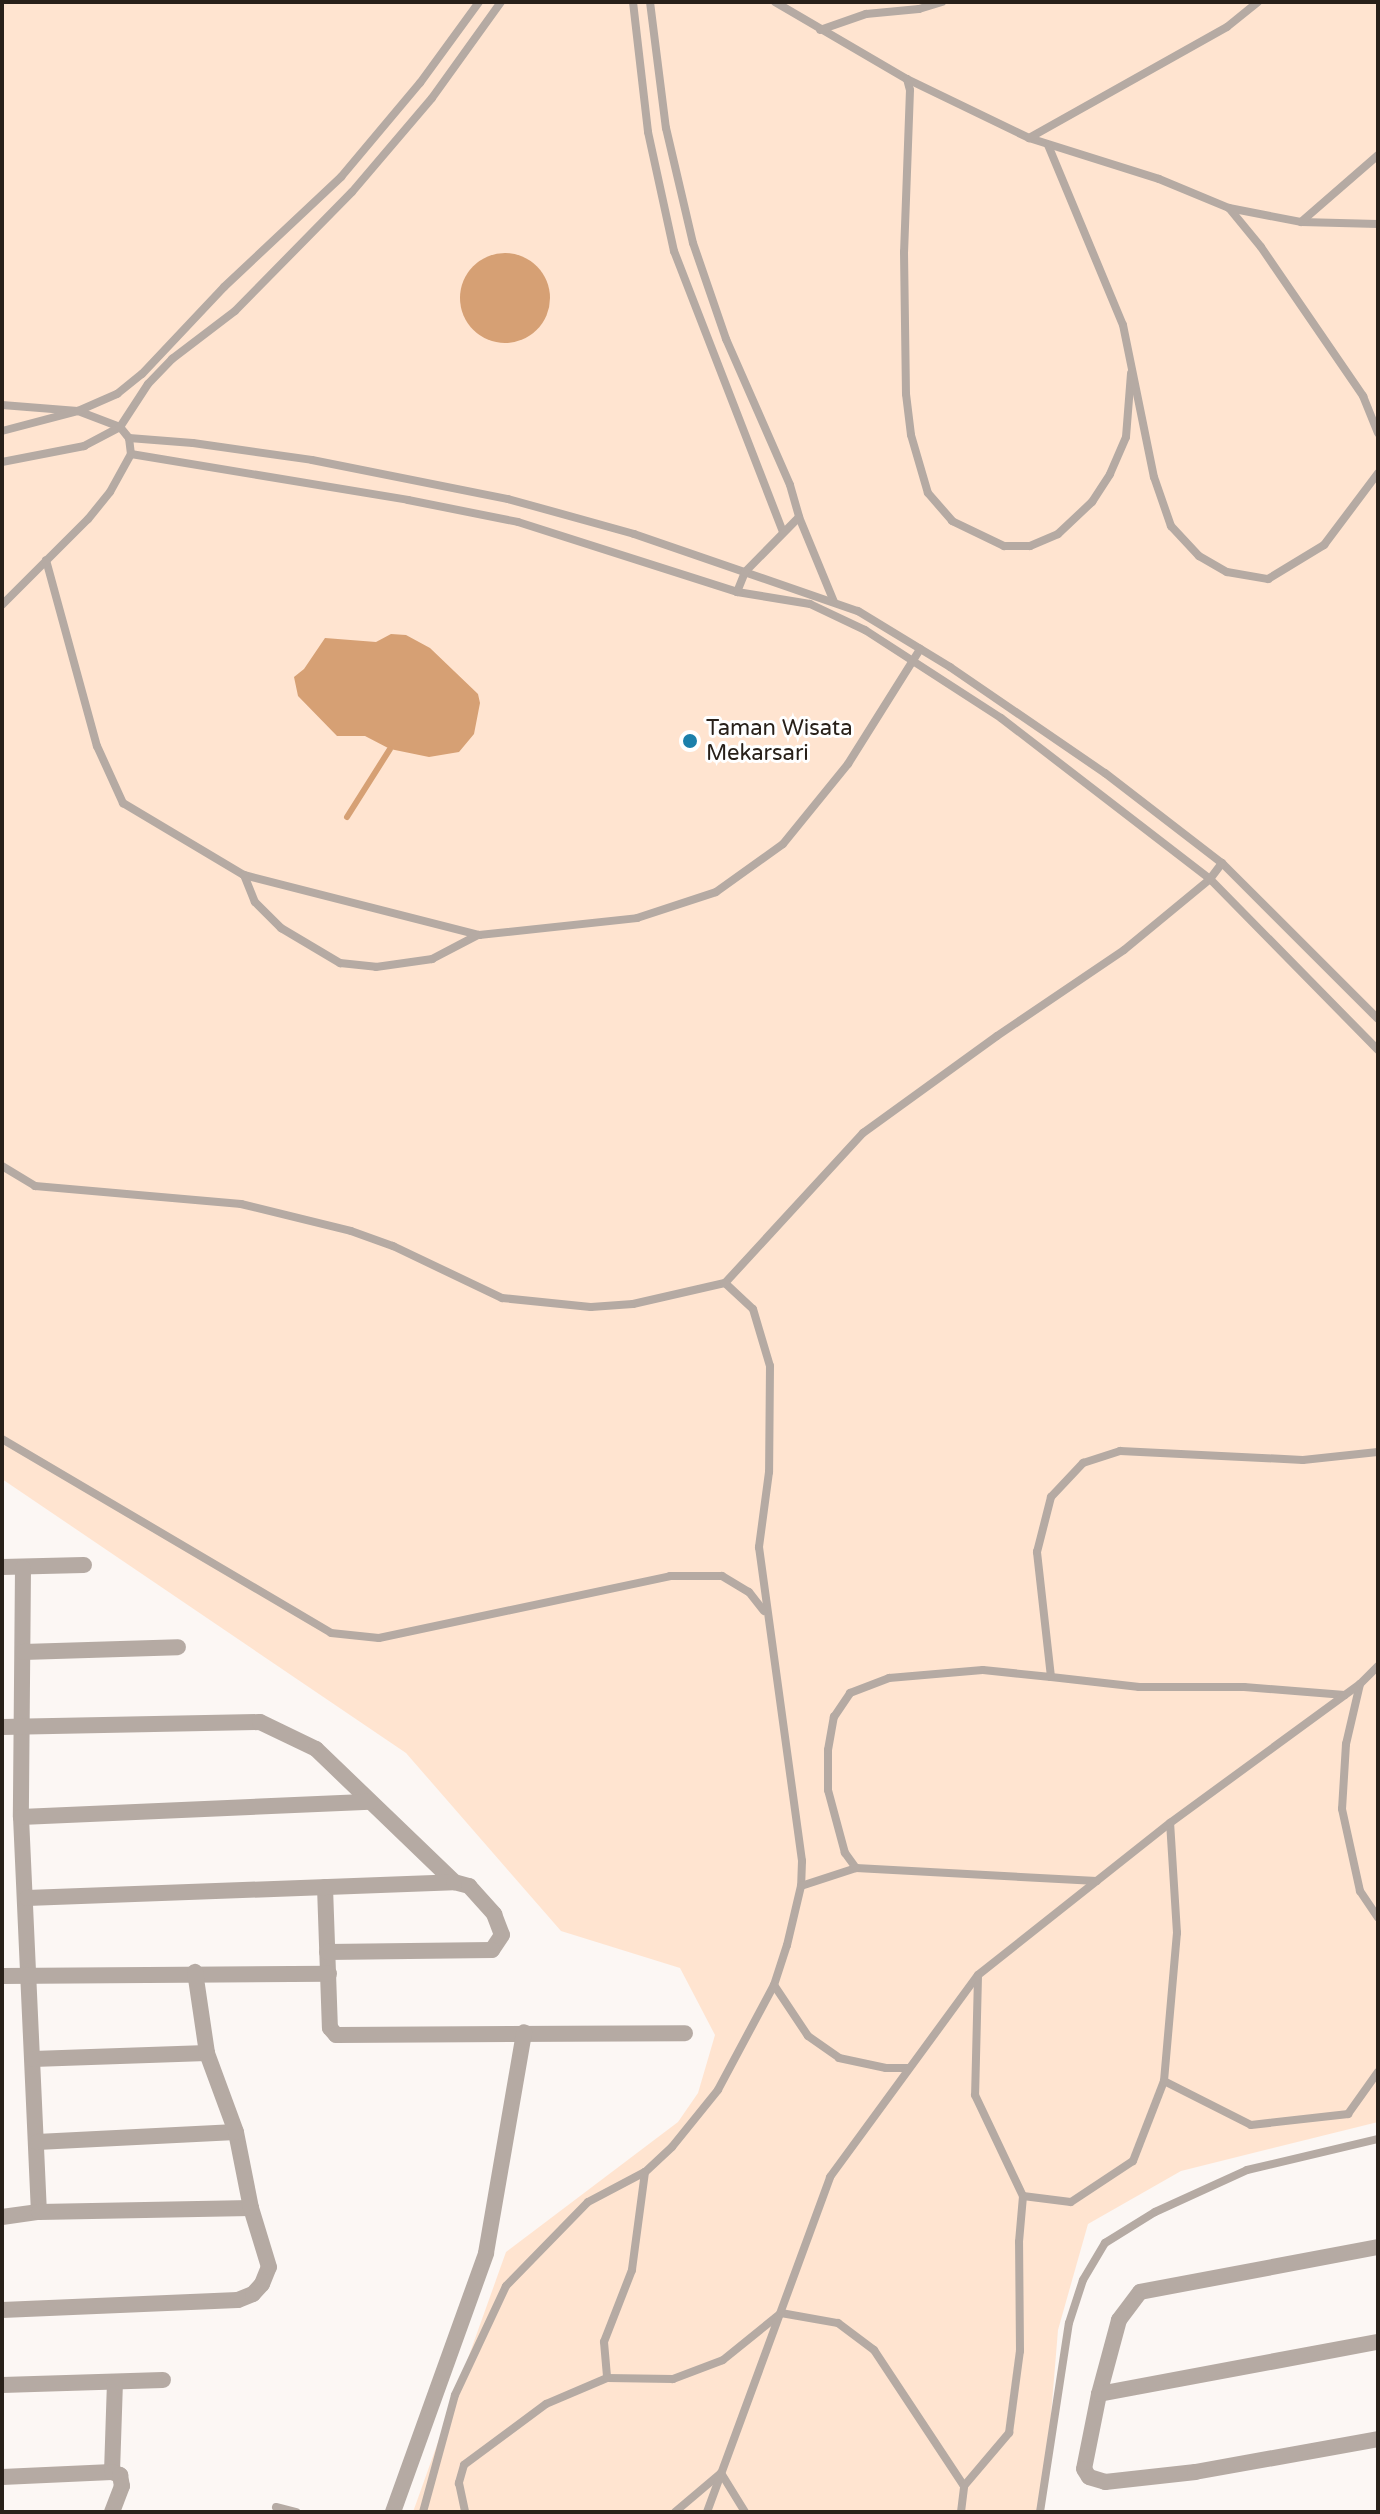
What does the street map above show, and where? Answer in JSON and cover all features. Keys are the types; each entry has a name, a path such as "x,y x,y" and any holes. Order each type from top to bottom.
{"street":[{"path":"2,1567 84,1565"},
{"path":"23,1568 21,1817 39,2212"},
{"path":"23,1652 178,1647"},
{"path":"2,1727 260,1722 316,1749 454,1882"},
{"path":"21,1817 370,1802"},
{"path":"27,1898 454,1882 469,1886 494,1914 502,1935 492,1950 327,1952"},
{"path":"325,1887 330,2028 336,2035 685,2033"},
{"path":"2,1976 195,1972 329,1974"},
{"path":"2,2310 238,2300 253,2294 262,2284 269,2267 251,2208 236,2132 207,2053 195,1972"},
{"path":"393,2512 486,2253 524,2032"},
{"path":"33,2059 207,2053"},
{"path":"37,2142 236,2132"},
{"path":"2,2217 39,2212 251,2208"},
{"path":"1378,2247 1140,2292 1119,2320 1099,2394 1084,2469 1098,2481 1195,2472 1378,2439"},
{"path":"1099,2394 1378,2342"},
{"path":"2,2385 163,2380"},
{"path":"112,2472 115,2383"},
{"path":"2,2477 112,2472 122,2480 112,2512"}],"lane":[{"path":"2,431 78,411 117,394 142,374 224,287 341,177 420,83 479,2"},
{"path":"2,462 84,446 120,427 148,384 172,359 235,311 352,192 432,98 501,2"},
{"path":"633,2 648,132 674,251 783,532"},
{"path":"650,2 666,128 693,243 726,339 790,485 799,517 835,601 832,614"},
{"path":"775,2 907,79 1048,145 1159,179 1229,208 1301,222 1378,224"},
{"path":"820,30 866,14 919,9 942,2"},
{"path":"1029,138 1227,27 1258,2"},
{"path":"907,79 910,90 904,252 906,394 911,435 928,493 952,521 1004,546 1030,546 1058,534 1092,502 1110,474 1126,437 1131,373"},
{"path":"1048,145 1123,325 1154,477 1171,526 1199,556 1227,572 1268,579 1300,563 1324,545 1378,473"},
{"path":"1301,222 1378,155"},
{"path":"1229,208 1261,247 1363,396 1378,433"},
{"path":"2,405 78,411 120,427 129,438 131,454 126,467 95,510 2,605"},
{"path":"129,438 193,443 408,477 634,534 858,611 1105,773 1222,863 1378,1019"},
{"path":"131,454 408,500 518,522 737,592 810,604 832,614 913,661 1001,718 1210,879 1378,1050"},
{"path":"737,592 745,572 799,517"},
{"path":"46,560 97,746 123,803 244,875 479,935 637,918 716,892 783,844 848,764 920,649"},
{"path":"2,1166 35,1186 241,1204 336,1227 393,1246 502,1298 543,1305 633,1304 725,1283 863,1133 997,1036 1124,950 1210,879 1222,863"},
{"path":"244,875 255,902 281,928 340,963 376,967 432,959 479,935"},
{"path":"423,2512 455,2395 506,2286 588,2202 645,2172 672,2147 718,2090 774,1985 801,1886 800,1846 759,1547 769,1472 770,1366 753,1309 725,1283"},
{"path":"2,1439 331,1633 379,1638 670,1576 722,1576 749,1592 766,1614"},
{"path":"1051,1677 1037,1552 1051,1497 1083,1463 1120,1451 1303,1460 1378,1452"},
{"path":"707,2512 830,2177 978,1975 1170,1823 1360,1684 1378,1666"},
{"path":"856,1868 845,1853 828,1790 828,1750 834,1717 850,1693 889,1678 968,1671 1139,1687 1244,1687 1345,1695"},
{"path":"1360,1684 1346,1744 1342,1809 1360,1891 1378,1918"},
{"path":"1023,2196 1071,2202 1133,2161 1164,2081 1177,1933 1170,1823"},
{"path":"801,1886 856,1868 1097,1881"},
{"path":"961,2512 964,2486 1009,2433 1020,2351 1019,2242 1023,2196 975,2095 978,1975"},
{"path":"774,1985 808,2036 839,2058 886,2068 908,2068"},
{"path":"1164,2081 1251,2125 1348,2114 1378,2072"},
{"path":"1040,2512 1069,2323 1083,2280 1105,2243 1155,2212 1247,2170 1378,2139"},
{"path":"607,2378 604,2342 632,2270 645,2172"},
{"path":"465,2512 459,2483 464,2465 546,2404 607,2378 673,2379 723,2360 781,2313 838,2323 874,2350 964,2486"},
{"path":"675,2512 721,2473"},
{"path":"721,2473 745,2512"},
{"path":"276,2507 296,2512"}],"shaded area":[{"name":"Taman Wisata Mekarsari","path":"2,2 1378,2 1378,2122 1181,2171 1088,2224 1058,2330 1043,2512 413,2512 506,2252 678,2122 698,2093 715,2035 680,1968 561,1931 406,1753 2,1479"},
{"path":"505,253 522,256 537,266 547,281 550,298 547,315 537,330 522,340 505,343 488,340 473,330 463,315 460,298 463,281 473,266 488,256"},
{"path":"391,634 406,635 430,648 478,694 480,703 474,734 459,752 429,757 390,749 365,736 337,736 298,696 294,677 304,669 325,638 376,642"}],"waterway":[{"path":"347,817 390,749"}],"place":[{"name":"Taman Wisata Mekarsari","path":"690,741"}]}
